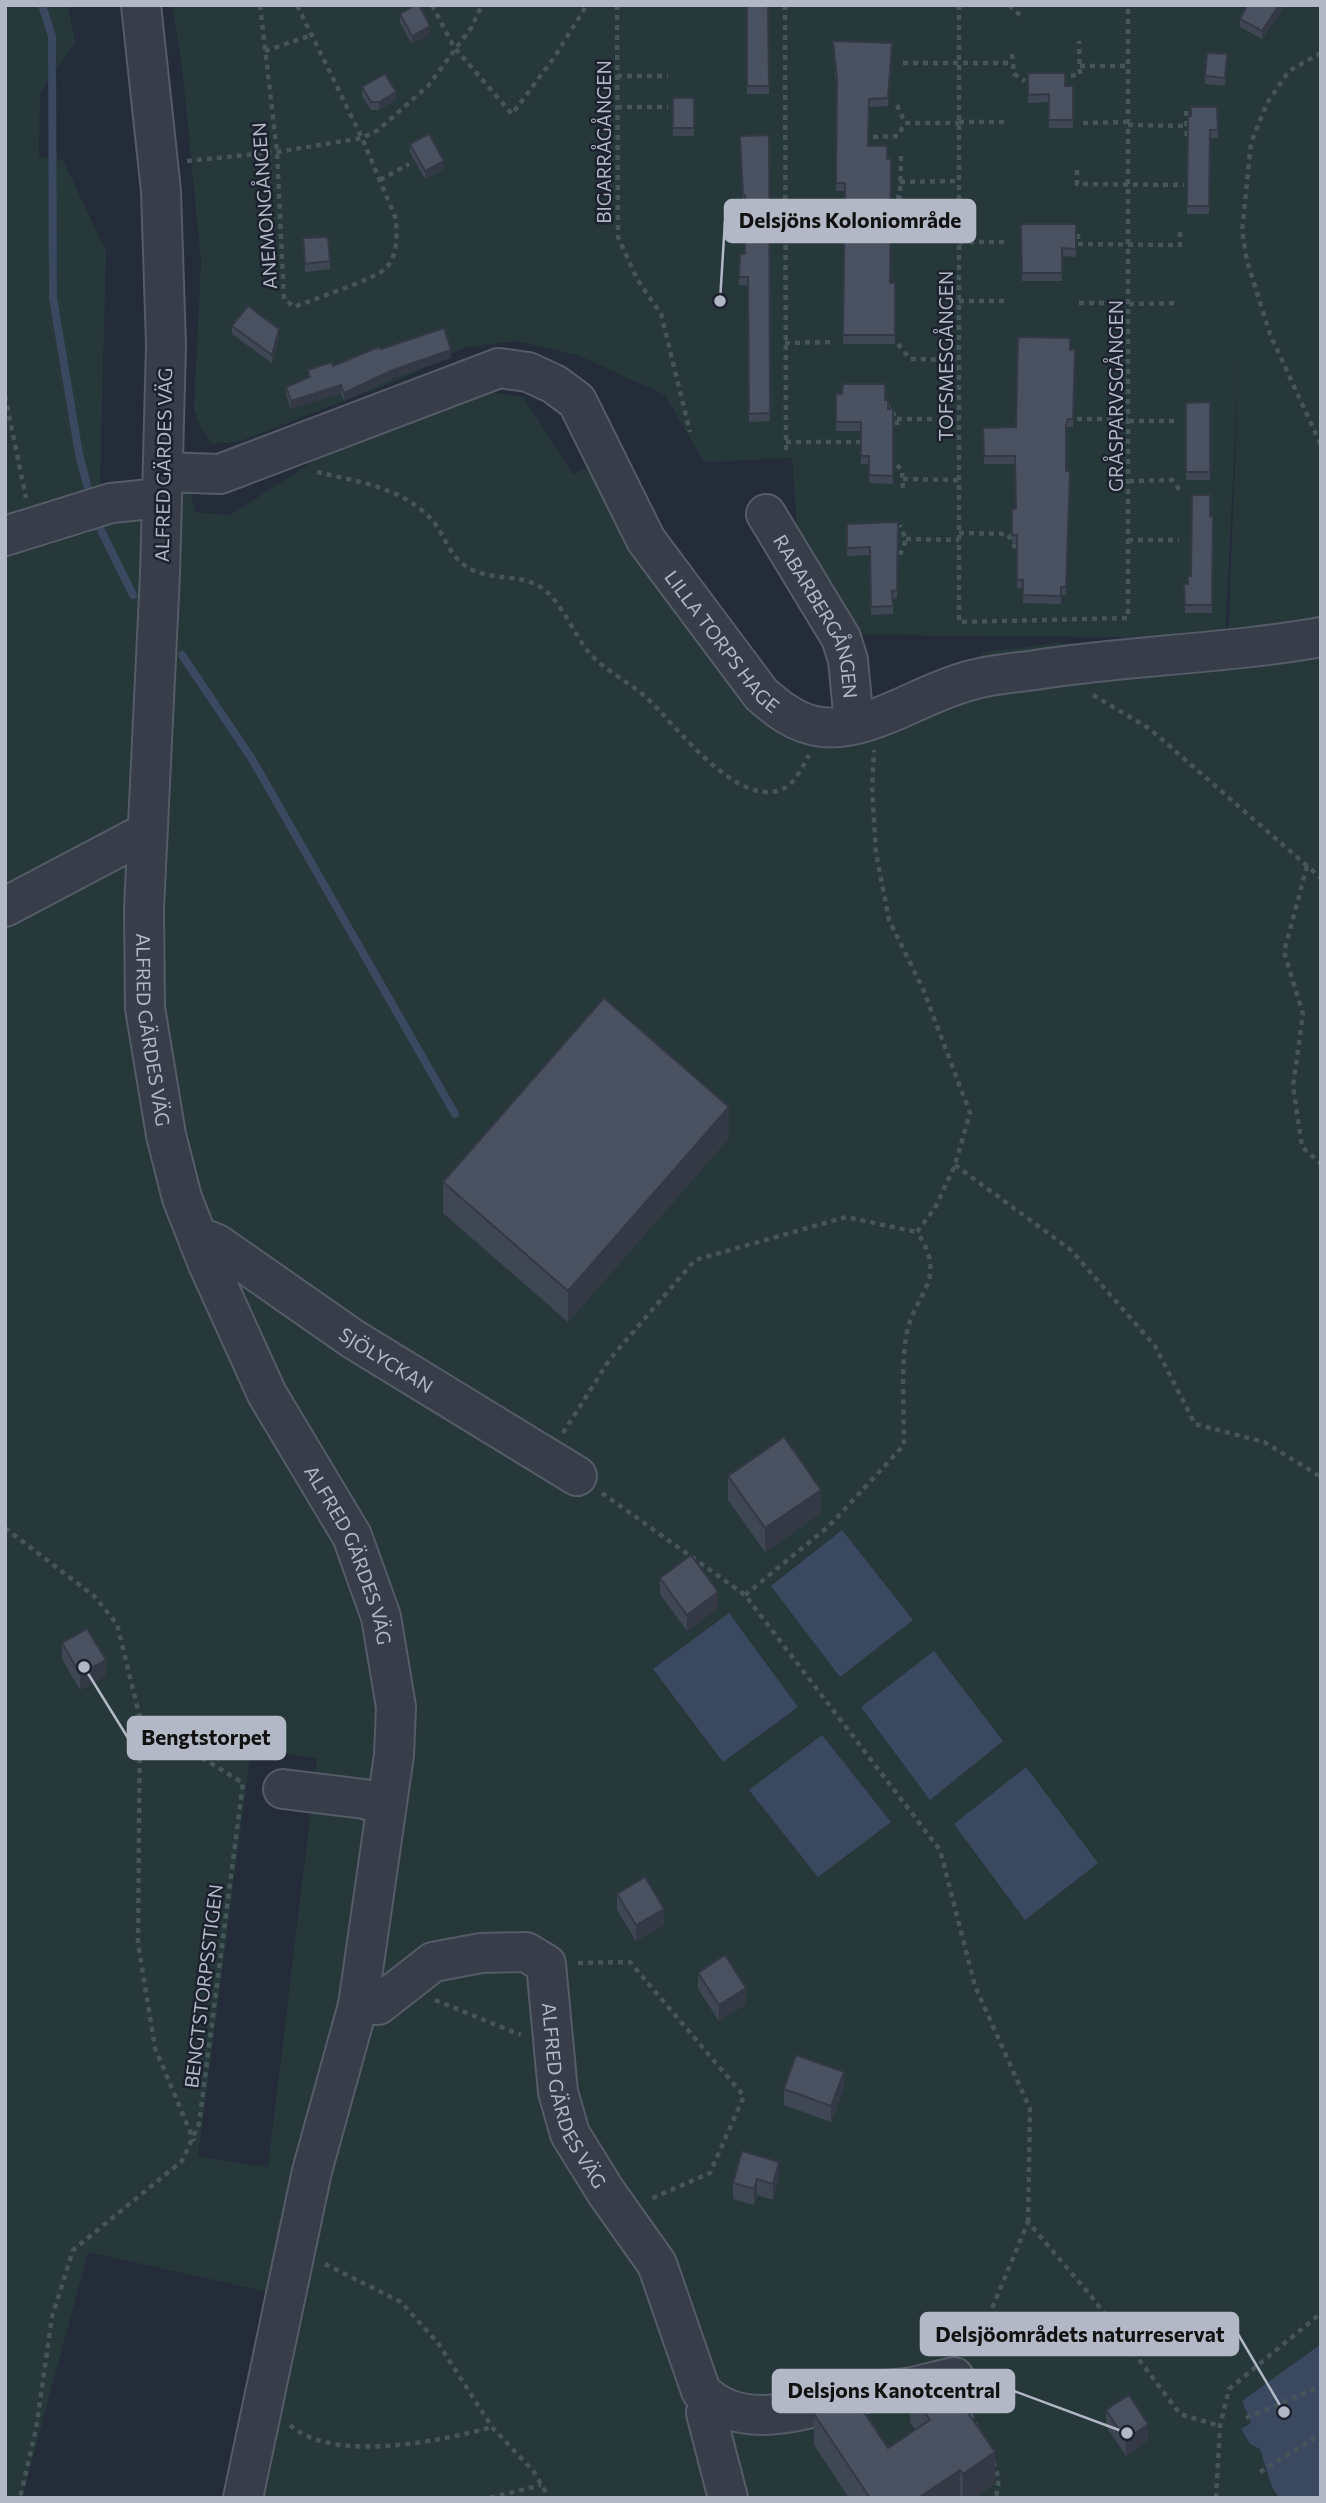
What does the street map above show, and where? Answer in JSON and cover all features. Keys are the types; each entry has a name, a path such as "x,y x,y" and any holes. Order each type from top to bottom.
{"street":[{"name":"ALFRED GÄRDES VÄG","path":"141,5 159,167 165,282 162,485 147,832 145,1008 172,1160 199,1241 267,1394 352,1536 380,1617 396,1707 394,1755 358,2005 312,2171 243,2498"},
{"name":"LILLA TORPS HAGE","path":"19,531 162,485 220,474 274,451 499,368 527,372 554,384 577,401 646,540 761,694 782,713 850,722"},
{"name":"RABARBERGÅNGEN","path":"766,514 841,638 848,660 850,722"},
{"path":"850,722 971,680 1063,665 1280,644 1321,637"},
{"path":"5,907 147,832"},
{"name":"SJÖLYCKAN","path":"199,1241 207,1240 218,1244 353,1339 562,1467"},
{"path":"283,1789 365,1799 386,1806"},
{"path":"358,2005 378,2005 433,1962 481,1953 526,1952 546,1964"},
{"name":"ALFRED GÄRDES VÄG","path":"546,1964 558,2092 570,2134 657,2264 701,2391 713,2403"},
{"path":"727,2498 706,2413 713,2403 758,2415 801,2411 870,2392 912,2387 954,2377"}],"path":[{"name":"ANEMONGÅNGEN","path":"260,5 276,152 284,299 295,307 388,267 396,244 396,219 362,138 298,5"},
{"path":"432,5 454,47 512,114 553,59 587,5"},
{"path":"159,167 192,160 276,152 362,138 396,117 428,86 454,47 471,28 482,5"},
{"name":"BIGARRÅGÅNGEN","path":"617,5 617,223 620,247 661,314 690,432"},
{"path":"785,5 786,453"},
{"path":"959,5 1009,5 1023,18"},
{"name":"TOFSMESGÅNGEN","path":"959,5 959,622"},
{"name":"GRÅSPARVSGÅNGEN","path":"959,622 1128,618 1128,5"},
{"path":"265,51 312,36"},
{"path":"1056,76 1080,75 1079,41"},
{"path":"1321,53 1289,71 1267,103 1251,143 1242,231 1247,261 1270,334 1321,445"},
{"path":"1012,54 1014,74 1025,81"},
{"path":"903,63 1011,63"},
{"path":"1080,66 1128,66"},
{"path":"617,76 668,76"},
{"path":"897,105 905,123"},
{"path":"617,107 668,107"},
{"path":"1186,111 1187,141"},
{"path":"905,123 1007,122"},
{"path":"873,137 898,136 905,123"},
{"path":"1083,123 1186,125"},
{"path":"872,197 900,197 901,156"},
{"path":"380,180 409,164"},
{"path":"1077,170 1077,184 1184,185"},
{"path":"901,182 959,181"},
{"path":"785,221 829,222"},
{"path":"1079,234 1079,244 1180,245 1180,232"},
{"path":"959,242 1005,242"},
{"path":"959,301 1003,301"},
{"path":"1079,303 1179,303"},
{"path":"785,343 835,342"},
{"path":"898,344 910,359 959,360"},
{"path":"5,396 19,531"},
{"path":"886,404 897,422 959,419"},
{"path":"1077,419 1178,421"},
{"path":"786,442 863,442"},
{"path":"274,451 283,463 398,495 415,504 429,518 464,566 494,577 539,585 552,597 572,631 592,656 645,697 711,763 752,792 771,793 790,785 808,757 850,722 872,787 876,853 889,920 923,989 970,1113 955,1165 935,1208 916,1232"},
{"path":"897,465 902,470 903,489"},
{"path":"903,479 959,480"},
{"path":"1128,481 1172,480 1181,492"},
{"path":"900,525 906,539 900,555"},
{"path":"906,539 1009,534 1016,549"},
{"path":"1128,540 1179,540"},
{"path":"1063,665 1067,678 1150,729 1321,878"},
{"path":"1307,866 1284,952 1303,1014 1293,1086 1302,1147 1321,1164"},
{"path":"955,1165 1071,1250 1155,1346 1195,1424 1264,1442 1321,1477"},
{"path":"746,1595 829,1526 904,1445 906,1334 929,1283 929,1251 916,1232 846,1217 695,1260 610,1359 562,1467 746,1595 940,1850 975,1986 1030,2109 1028,2222 976,2347 965,2369 954,2377 978,2430"},
{"path":"5,1528 94,1596 117,1625 140,1718 138,1943 155,2048 194,2141"},
{"name":"BENGTSTORPSSTIGEN","path":"20,2498 36,2429 52,2318 73,2250 182,2161 200,2124 243,1783 177,1743 155,1735 140,1718"},
{"path":"546,1964 630,1962 744,2096 709,2173 621,2212"},
{"path":"402,1987 555,2048"},
{"path":"1028,2222 1091,2296 1180,2414 1220,2426"},
{"path":"295,2247 401,2302 438,2343 492,2427 534,2472 549,2498"},
{"path":"1216,2498 1220,2426 1230,2389 1321,2313"},
{"path":"1246,2418 1321,2386"},
{"path":"261,2403 277,2402 292,2428 333,2445 444,2440 492,2427"},
{"path":"1260,2472 1321,2434"},
{"path":"989,2452 999,2478 996,2498"},
{"path":"490,2498 541,2485"}],"shaded area":[{"path":"5,5 68,5 75,43 40,92 39,157 63,160 106,251 100,484 190,490 195,512 230,515 337,446 484,391 523,397 573,474 599,463 752,707 788,739 837,749 912,717 984,652 1057,643 1143,647 1228,641 1239,359 1225,638 849,635 799,555 792,458 704,462 665,395 577,355 517,341 464,348 406,377 241,441 213,444 200,427 194,408 201,261 182,66 172,5 1321,5 1321,2498 260,2498 268,2292 88,2252 22,2498 5,2498","holes":["251,1749 317,1758 268,2167 198,2157"]}],"water":[{"path":"842,1530 913,1620 840,1677 771,1586"},
{"path":"729,1613 798,1707 723,1762 653,1669"},
{"path":"934,1651 1003,1741 930,1800 861,1707"},
{"path":"822,1735 891,1822 818,1877 749,1790"},
{"path":"1026,1767 1098,1863 1025,1920 954,1824"},
{"path":"1321,2344 1321,2498 1279,2498 1272,2487 1260,2449 1250,2444 1241,2429 1251,2423 1242,2401"}],"building":[{"path":"419,5 430,26 412,36 400,14"},
{"path":"747,5 768,5 769,86 747,86"},
{"path":"1247,5 1279,5 1262,31 1240,19"},
{"path":"833,41 892,43 888,98 869,99 868,146 887,146 887,159 891,159 890,283 895,283 895,335 843,335 845,183 836,183 837,78"},
{"path":"1207,53 1227,54 1225,78 1205,76"},
{"path":"1028,73 1065,73 1065,86 1073,86 1073,120 1049,120 1049,94 1028,95"},
{"path":"385,74 396,92 379,102 371,102 362,87"},
{"path":"673,98 694,98 694,128 673,128"},
{"path":"1191,107 1217,107 1218,130 1210,130 1209,206 1187,206 1188,116 1191,116"},
{"path":"429,134 444,161 425,171 410,144"},
{"path":"769,135 770,413 749,414 748,277 739,277 740,254 745,254 745,195 740,136"},
{"path":"1021,224 1076,224 1076,249 1062,248 1062,273 1022,273"},
{"path":"328,237 330,261 305,264 303,238"},
{"path":"248,306 279,329 272,355 232,326"},
{"path":"444,328 451,350 393,370 344,393 341,385 291,401 286,387 310,377 308,370 332,362 333,366 379,347 381,349"},
{"path":"1018,337 1070,338 1070,350 1075,350 1073,419 1068,419 1066,426 1066,471 1070,471 1066,587 1061,587 1061,596 1023,595 1023,580 1017,580 1017,535 1012,535 1012,509 1016,509 1015,456 984,456 983,428 1016,427"},
{"path":"843,384 885,384 885,400 888,400 888,409 893,409 893,476 869,475 869,456 861,456 861,422 836,422 836,394 842,394"},
{"path":"1210,402 1210,472 1186,472 1186,403"},
{"path":"1192,495 1210,495 1210,516 1213,516 1212,605 1185,605 1184,584 1188,584 1188,576 1191,576"},
{"path":"898,522 897,590 892,591 893,606 871,607 870,547 847,548 847,524"},
{"path":"604,998 729,1107 568,1291 443,1182"},
{"path":"784,1437 821,1490 765,1528 728,1476"},
{"path":"691,1555 718,1592 687,1615 660,1578"},
{"path":"87,1629 106,1660 80,1674 62,1643"},
{"path":"645,1877 664,1909 636,1925 617,1894"},
{"path":"725,1955 746,1988 719,2005 698,1973"},
{"path":"796,2055 844,2072 831,2106 784,2089"},
{"path":"742,2151 779,2162 773,2184 757,2179 754,2189 733,2183"},
{"path":"940,2372 995,2452 963,2474 960,2470 918,2498 870,2498 814,2414 849,2390 888,2448 930,2420 910,2391"},
{"path":"1129,2395 1148,2424 1126,2440 1106,2410"}],"waterway":[{"path":"42,5 52,36 53,298 79,454 90,497"},
{"path":"96,520 133,595"},
{"path":"182,655 252,759 455,1114"}],"place":[{"name":"Delsjöns Koloniområde","path":"720,301"},
{"name":"Bengtstorpet","path":"84,1667"},
{"name":"Delsjöområdets naturreservat","path":"1284,2412"},
{"name":"Delsjons Kanotcentral","path":"1127,2433"}]}
